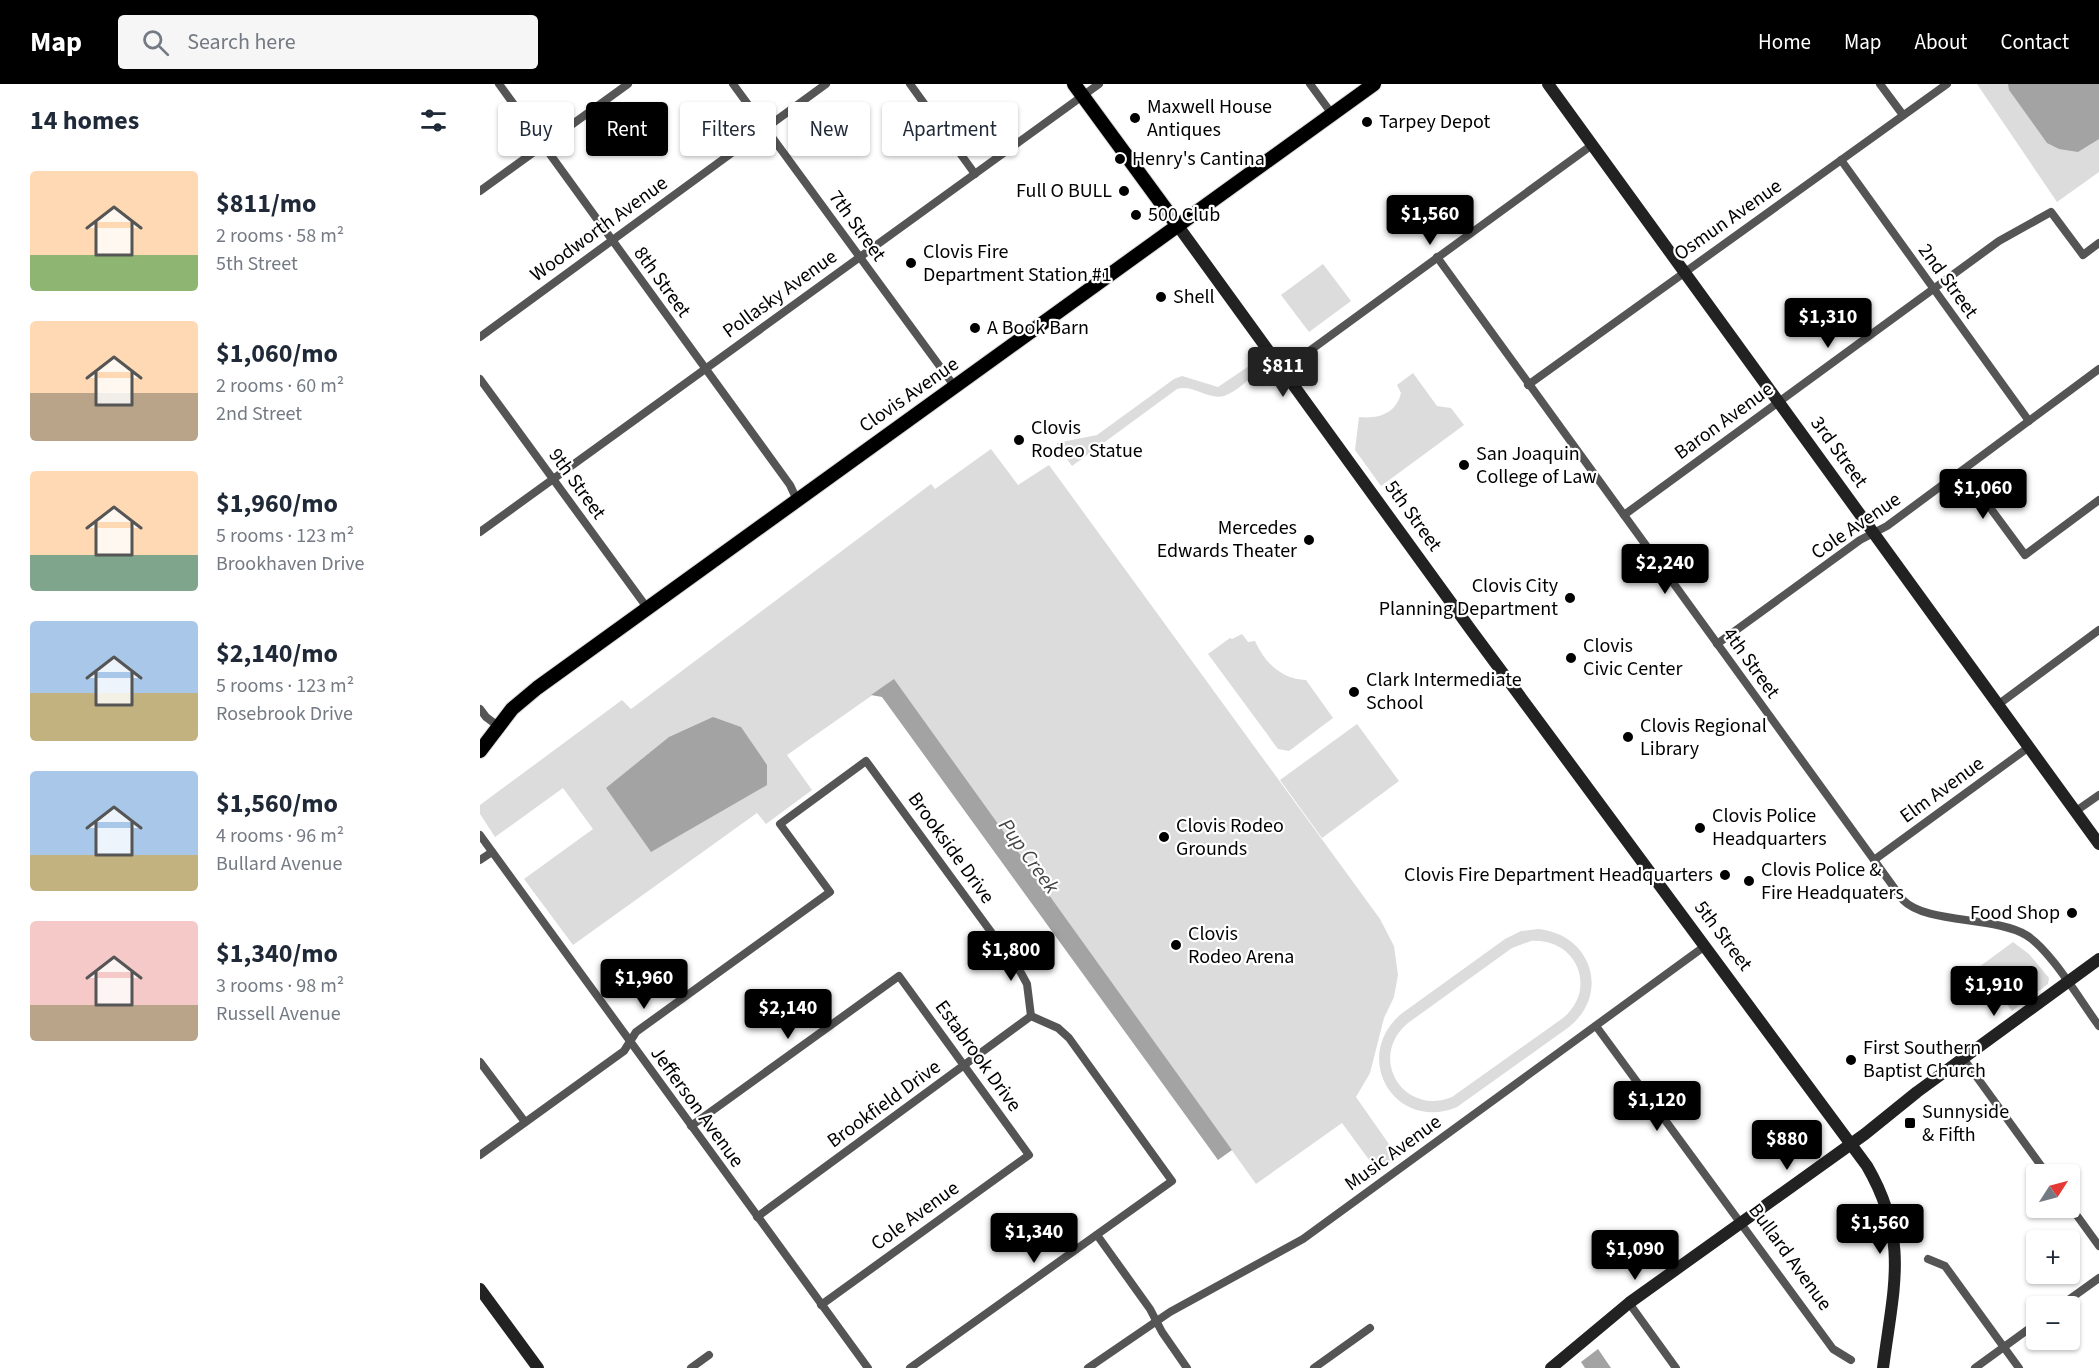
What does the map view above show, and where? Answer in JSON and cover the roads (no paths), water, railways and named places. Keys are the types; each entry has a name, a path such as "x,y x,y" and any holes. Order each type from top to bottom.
{"main road":[{"name":"5th Street","path":"1074,84 1851,1144"},
{"name":"Clovis Avenue","path":"480,752 512,709 537,688 1374,84"},
{"name":"3rd Street","path":"1548,84 2099,844"},
{"path":"1551,1368 1629,1303 1851,1144 1963,1058 2099,959"},
{"path":"1851,1144 1878,1185 1887,1206 1893,1230 1894,1291 1883,1368"},
{"path":"480,1289 538,1368"}],"street":[{"name":"8th Street","path":"499,84 511,102"},
{"path":"574,123 628,84"},
{"name":"7th Street","path":"733,84 746,102"},
{"name":"Woodworth Avenue","path":"776,121 826,84"},
{"path":"910,84 975,174"},
{"name":"Pollasky Avenue","path":"480,532 1099,84"},
{"path":"1310,84 1332,114"},
{"path":"1880,84 1903,115"},
{"name":"Osmun Avenue","path":"1528,385 1947,84"},
{"name":"7th Street","path":"776,142 955,387"},
{"path":"1280,367 1308,351 1592,145"},
{"path":"480,191 528,156"},
{"name":"8th Street","path":"549,156 790,485 797,500"},
{"name":"Woodworth Avenue","path":"480,337 728,156"},
{"name":"2nd Street","path":"1841,160 2030,421"},
{"name":"Baron Avenue","path":"1624,515 1999,241 2051,212 2083,255 2099,243"},
{"name":"4th Street","path":"1437,257 1903,900 1915,909 2019,931 2043,948 2067,982"},
{"name":"Cole Avenue","path":"1717,644 1860,540 1887,526 2099,369"},
{"name":"9th Street","path":"480,379 648,609"},
{"path":"1963,471 2025,555 2099,500"},
{"path":"1999,704 2099,630"},
{"path":"480,709 498,726"},
{"name":"Elm Avenue","path":"1874,860 2029,747"},
{"name":"Brookside Drive","path":"629,1042 636,1032 830,892 780,824 866,761 1022,973 1027,984 1031,1016"},
{"path":"2076,811 2099,795"},
{"name":"Jefferson Avenue","path":"480,836 867,1368"},
{"path":"480,860 492,852"},
{"name":"Music Avenue","path":"1088,1368 1156,1320 1303,1239 1706,945"},
{"name":"Estabrook Drive","path":"691,1126 899,976 1029,1155"},
{"path":"2067,982 2099,1026"},
{"path":"910,1368 1172,1181 1069,1038 1058,1029 1031,1016"},
{"name":"Brookfield Drive","path":"757,1217 1031,1016"},
{"name":"Bullard Avenue","path":"1596,1026 1833,1349 1851,1360"},
{"path":"480,1155 624,1051 629,1042"},
{"path":"1963,1058 2040,1164"},
{"path":"480,1062 525,1122"},
{"name":"Cole Avenue","path":"821,1305 1029,1155"},
{"path":"2079,1218 2099,1246"},
{"path":"1096,1235 1150,1309 1187,1368"},
{"path":"1928,1259 1945,1266 2019,1368"},
{"path":"2074,1296 2099,1278"},
{"path":"1629,1303 1677,1368"},
{"path":"1314,1368 1370,1328"},
{"path":"1975,1368 2026,1331"},
{"path":"691,1368 709,1355"}],"place":[{"name":"Maxwell House Antiques","path":"1135,118"},
{"name":"Tarpey Depot","path":"1367,122"},
{"name":"Henry's Cantina","path":"1120,159"},
{"name":"Full O BULL","path":"1124,191"},
{"name":"500 Club","path":"1136,215"},
{"name":"Clovis Fire Department Station #1","path":"911,263"},
{"name":"Shell","path":"1161,297"},
{"name":"A Book Barn","path":"975,328"},
{"name":"Clovis Rodeo Statue","path":"1019,440"},
{"name":"San Joaquin College of Law","path":"1464,465"},
{"name":"Mercedes Edwards Theater","path":"1309,540"},
{"name":"Clovis City Planning Department","path":"1570,598"},
{"name":"Clovis Civic Center","path":"1571,658"},
{"name":"Clark Intermediate School","path":"1354,692"},
{"name":"Clovis Regional Library","path":"1628,737"},
{"name":"Clovis Police Headquarters","path":"1700,828"},
{"name":"Clovis Rodeo Grounds","path":"1164,837"},
{"name":"Clovis Fire Department Headquarters","path":"1725,875"},
{"name":"Clovis Police & Fire Headquaters","path":"1749,881"},
{"name":"Food Shop","path":"2072,913"},
{"name":"Clovis Rodeo Arena","path":"1176,945"},
{"name":"First Southern Baptist Church","path":"1851,1060"},
{"name":"Sunnyside & Fifth","path":"1910,1123"}],"water label":[{"name":"Pup Creek","path":"1029,856"}]}
